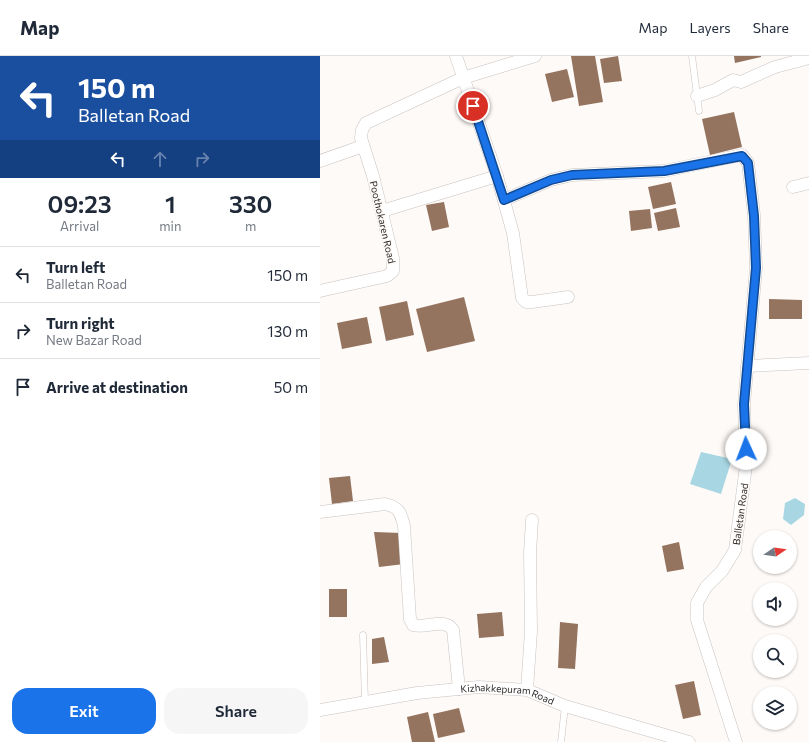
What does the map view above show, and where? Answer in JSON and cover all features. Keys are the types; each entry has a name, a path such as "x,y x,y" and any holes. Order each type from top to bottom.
{"street":[{"path":"456,56 504,200 513,233 522,298 526,302 532,302 568,297"},
{"path":"463,78 518,59 535,56"},
{"path":"697,96 715,90 733,80 741,82 775,67 809,58"},
{"name":"Poothokaren Road","path":"320,291 387,276 393,271 393,258 382,211 364,146 360,138 366,123 463,78"},
{"path":"320,161 364,146"},
{"name":"Balletan Road","path":"504,200 551,180 572,175 664,171 742,156 748,163 754,216 756,268 744,404 746,466 735,550 722,571 706,587 697,604 698,620 736,742"},
{"path":"382,211 497,176"},
{"path":"793,187 809,183"},
{"path":"747,366 809,363"},
{"path":"320,512 385,504 394,506 400,512 404,526 410,619 413,625 418,626 445,623 450,625 453,630 459,689"},
{"path":"527,690 531,631 530,553 532,520"},
{"name":"Kizhakkepuram Road","path":"320,710 417,693 479,687 527,690 565,706 689,742"}],"lane":[{"path":"692,56 699,111"},
{"path":"362,635 365,703"},
{"path":"561,742 565,706"}],"water":[{"path":"701,452 732,459 721,494 690,484"},
{"path":"795,498 805,504 804,515 791,525 783,519 785,503"}],"building":[{"path":"571,56 595,56 603,102 579,106"},
{"path":"618,56 622,81 604,83 600,59"},
{"path":"734,56 761,56 761,57 735,63"},
{"path":"567,69 574,97 552,102 545,74"},
{"path":"734,112 742,147 710,155 702,119"},
{"path":"671,182 676,204 653,209 648,187"},
{"path":"444,202 449,227 432,231 426,205"},
{"path":"676,208 680,227 658,231 654,213"},
{"path":"650,209 652,228 631,231 629,211"},
{"path":"464,297 475,341 427,352 416,309"},
{"path":"769,299 802,300 802,319 769,319"},
{"path":"407,301 414,335 386,341 379,307"},
{"path":"367,317 372,343 342,349 337,323"},
{"path":"350,476 353,501 332,504 329,478"},
{"path":"374,532 401,533 404,564 379,567"},
{"path":"679,542 684,569 667,572 662,546"},
{"path":"329,589 347,589 347,617 329,617"},
{"path":"502,612 504,636 479,638 477,614"},
{"path":"560,622 578,624 575,669 558,668"},
{"path":"384,637 389,662 372,664 372,639"},
{"path":"694,681 701,715 683,719 675,685"},
{"path":"459,708 465,732 438,738 433,714"},
{"path":"428,712 435,742 412,742 407,717"}],"route":[{"path":"473,106 504,200 551,180 572,175 664,171 734,156 742,156 748,163 754,216 756,268 754,311 744,404 746,449"}]}
